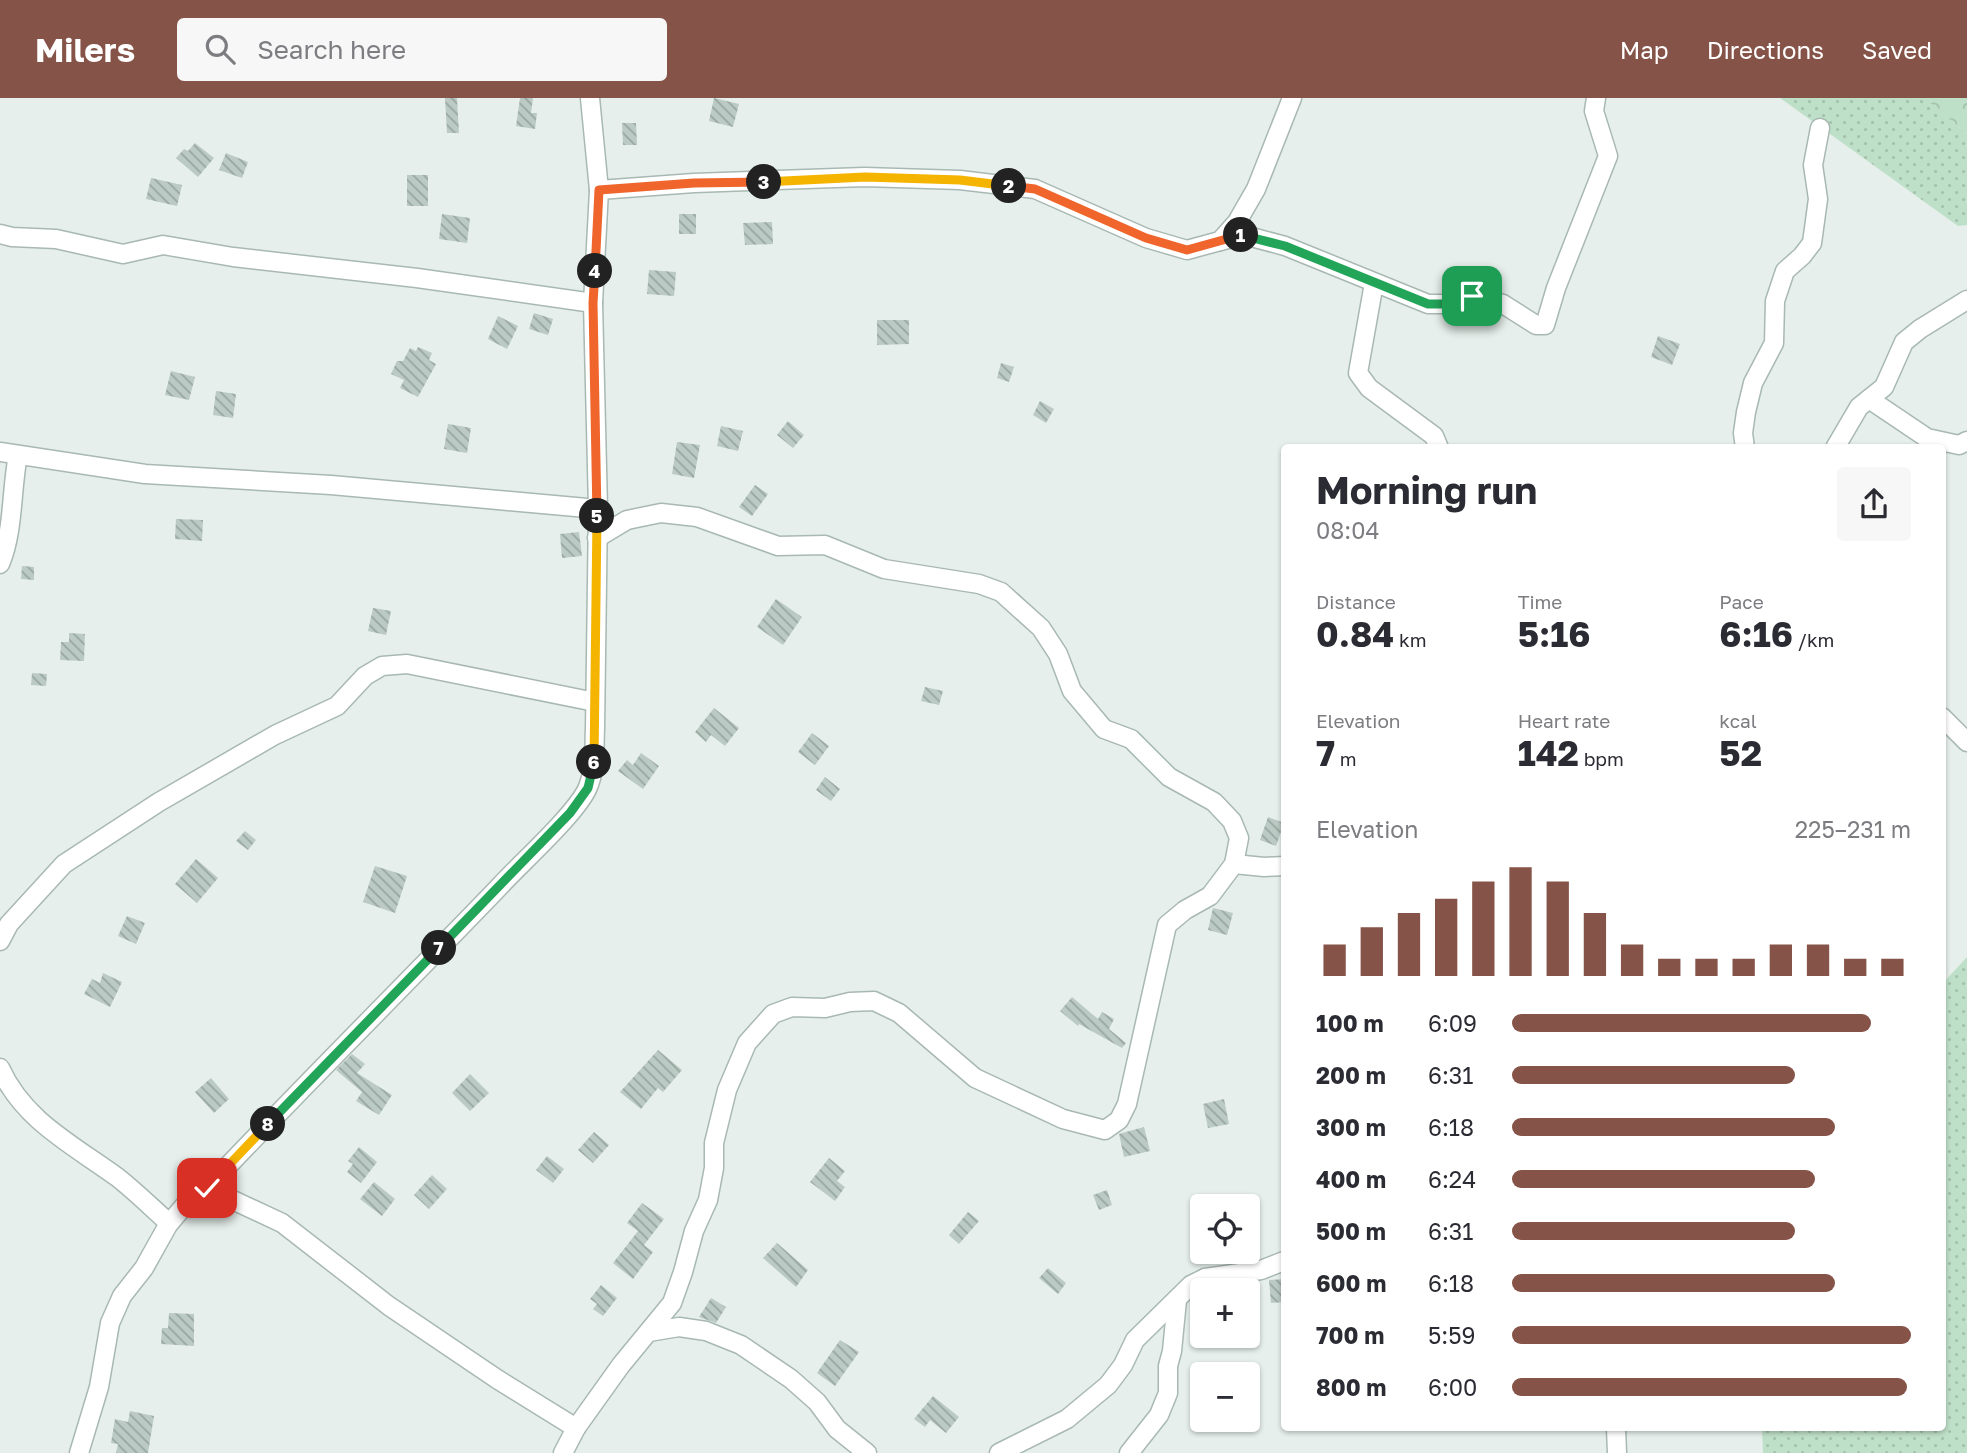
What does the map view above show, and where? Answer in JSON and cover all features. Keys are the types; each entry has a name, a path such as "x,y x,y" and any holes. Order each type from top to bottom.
{"street":[{"path":"79,1453 99,1387 110,1323 122,1296 144,1268 170,1223 570,813 588,788 594,764 598,509 593,303 599,190 590,98"},
{"path":"1220,241 1237,222 1256,189 1292,98"},
{"path":"599,190 694,183 865,177 960,180 1035,189 1146,238 1187,250 1244,235 1285,246 1428,304 1449,304 1472,296 1503,304 1536,324 1545,325 1556,288 1608,156 1594,111 1596,98"},
{"path":"1745,444 1745,422 1753,383 1774,343 1774,301 1784,271 1802,256 1812,243 1818,199 1813,165 1820,128"},
{"path":"0,234 56,239 122,254 163,245 233,257 417,278 593,303"},
{"path":"1374,283 1358,373 1369,388 1434,436 1437,444"},
{"path":"1837,444 1858,407 1884,387 1904,342 1967,300"},
{"path":"1869,399 1927,438 1959,445 1967,441"},
{"path":"0,565 10,520 12,483 9,453 145,474 331,485 598,509"},
{"path":"563,1453 576,1428 621,1365 672,1303 694,1231 708,1200 714,1168 714,1143 727,1090 747,1043 773,1014 792,1007 825,1008 850,1002 874,1002 898,1013 975,1078 1063,1119 1105,1130 1119,1121 1127,1104 1167,925 1185,910 1210,896 1234,864 1239,838 1232,821 1214,802 1169,777 1131,739 1104,729 1072,691 1058,654 1041,628 1001,592 979,584 884,569 825,545 778,546 696,517 661,513 627,520 597,538"},
{"path":"0,941 9,925 64,864 169,796 242,756 275,734 337,706 365,676 382,666 407,664 595,702"},
{"path":"1946,721 1967,741"},
{"path":"1234,864 1281,866"},
{"path":"0,1068 8,1085 30,1114 119,1179 170,1223"},
{"path":"207,1188 282,1223 390,1306 576,1428"},
{"path":"999,1453 1067,1419 1108,1385 1123,1365 1135,1340 1191,1285 1205,1278 1261,1270 1281,1262"},
{"path":"1129,1453 1159,1415 1168,1392 1168,1366 1177,1300"},
{"path":"649,1332 679,1327 706,1331 741,1345 791,1379 817,1402 837,1429 867,1453"},
{"path":"1616,1431 1617,1453"}],"green space":[{"path":"1780,98 1926,98 1967,134 1967,225 1958,226"},
{"path":"1926,98 1967,98 1967,134 1927,100"},
{"path":"1967,957 1967,1453 1763,1453 1762,1431 1946,1431 1946,980"}],"building":[{"path":"445,98 457,98 459,133 447,133"},
{"path":"520,98 533,98 531,113 537,113 535,129 516,126"},
{"path":"714,98 739,104 733,127 709,121"},
{"path":"622,123 636,123 637,145 623,145"},
{"path":"195,143 214,158 198,177 176,158 184,149 188,151"},
{"path":"226,153 248,162 242,178 219,170"},
{"path":"407,175 428,175 428,206 407,206"},
{"path":"151,178 182,185 177,206 146,199"},
{"path":"442,214 470,218 467,243 439,239"},
{"path":"679,214 696,214 696,234 679,234"},
{"path":"772,222 773,244 745,245 743,223"},
{"path":"649,270 676,272 674,296 647,294"},
{"path":"534,313 553,319 548,335 529,329"},
{"path":"498,316 518,326 507,349 488,339"},
{"path":"877,320 909,320 909,344 877,345"},
{"path":"1658,336 1680,344 1672,365 1651,357"},
{"path":"418,347 432,353 429,360 436,364 418,397 400,388 404,380 391,374 397,361 403,361 410,348 416,351"},
{"path":"1001,363 1014,367 1009,382 997,378"},
{"path":"171,371 195,377 189,400 165,395"},
{"path":"216,391 236,394 233,418 213,415"},
{"path":"1040,401 1054,409 1046,423 1033,415"},
{"path":"788,421 804,435 793,448 777,435"},
{"path":"448,424 471,428 467,453 444,449"},
{"path":"721,426 743,431 738,451 717,446"},
{"path":"677,442 700,445 694,478 672,474"},
{"path":"755,485 768,494 752,516 739,507"},
{"path":"176,519 203,520 202,541 175,539"},
{"path":"579,532 582,556 562,558 560,534"},
{"path":"22,566 34,567 34,580 21,579"},
{"path":"776,599 802,617 783,645 757,627"},
{"path":"373,608 391,611 386,635 368,631"},
{"path":"69,633 85,634 84,661 60,660 61,642 69,642"},
{"path":"32,673 47,674 46,686 31,685"},
{"path":"925,687 943,691 939,705 921,701"},
{"path":"714,708 739,728 725,746 711,735 706,742 695,732"},
{"path":"812,733 829,746 815,765 798,752"},
{"path":"641,753 659,766 643,789 618,771 627,760 633,765"},
{"path":"825,777 840,789 831,801 816,790"},
{"path":"1268,817 1281,822 1276,846 1260,840"},
{"path":"245,831 256,840 248,850 236,841"},
{"path":"196,859 218,878 197,903 175,884"},
{"path":"375,866 407,876 395,913 363,902"},
{"path":"1213,908 1233,913 1227,935 1208,930"},
{"path":"127,916 145,923 136,944 118,936"},
{"path":"103,973 122,982 110,1007 84,994 92,979 100,983"},
{"path":"1072,997 1098,1019 1102,1012 1114,1019 1109,1029 1126,1043 1122,1048 1079,1024 1078,1026 1060,1011"},
{"path":"658,1050 682,1070 663,1092 658,1088 641,1109 620,1092"},
{"path":"352,1054 365,1064 357,1073 392,1095 379,1115 356,1101 362,1092 336,1070"},
{"path":"470,1074 489,1093 470,1111 452,1093"},
{"path":"211,1078 229,1099 214,1113 195,1092"},
{"path":"1224,1099 1229,1124 1208,1128 1203,1104"},
{"path":"1144,1127 1150,1151 1124,1157 1119,1134"},
{"path":"594,1132 609,1145 593,1163 578,1150"},
{"path":"359,1147 377,1162 361,1183 347,1172 353,1164 348,1161"},
{"path":"547,1156 564,1169 553,1183 536,1170"},
{"path":"829,1158 845,1171 837,1181 845,1187 835,1201 810,1182"},
{"path":"432,1175 447,1189 429,1209 414,1195"},
{"path":"374,1182 395,1199 382,1216 360,1199"},
{"path":"1107,1190 1112,1205 1099,1210 1093,1195"},
{"path":"642,1203 664,1219 644,1245 653,1252 633,1279 613,1263 638,1231 627,1223"},
{"path":"968,1212 979,1221 959,1244 949,1235"},
{"path":"777,1243 808,1270 796,1287 763,1258"},
{"path":"1048,1268 1066,1283 1058,1294 1039,1278"},
{"path":"1281,1279 1281,1302 1271,1303 1269,1280"},
{"path":"601,1285 617,1298 603,1316 593,1309 597,1304 590,1299"},
{"path":"711,1298 726,1307 716,1323 699,1317"},
{"path":"169,1313 194,1314 194,1346 161,1344 162,1328 168,1328"},
{"path":"840,1340 859,1352 835,1386 817,1373"},
{"path":"933,1396 959,1417 946,1433 930,1420 925,1427 914,1419"},
{"path":"130,1411 154,1416 148,1453 116,1453 118,1444 111,1443 115,1419 128,1422"}],"route":[{"path":"207,1188 570,813 588,788 594,764 595,729 598,509 593,303 599,190 694,183 865,177 960,180 1035,189 1146,238 1187,250 1244,235 1285,246 1428,304 1449,304 1472,296"}]}
